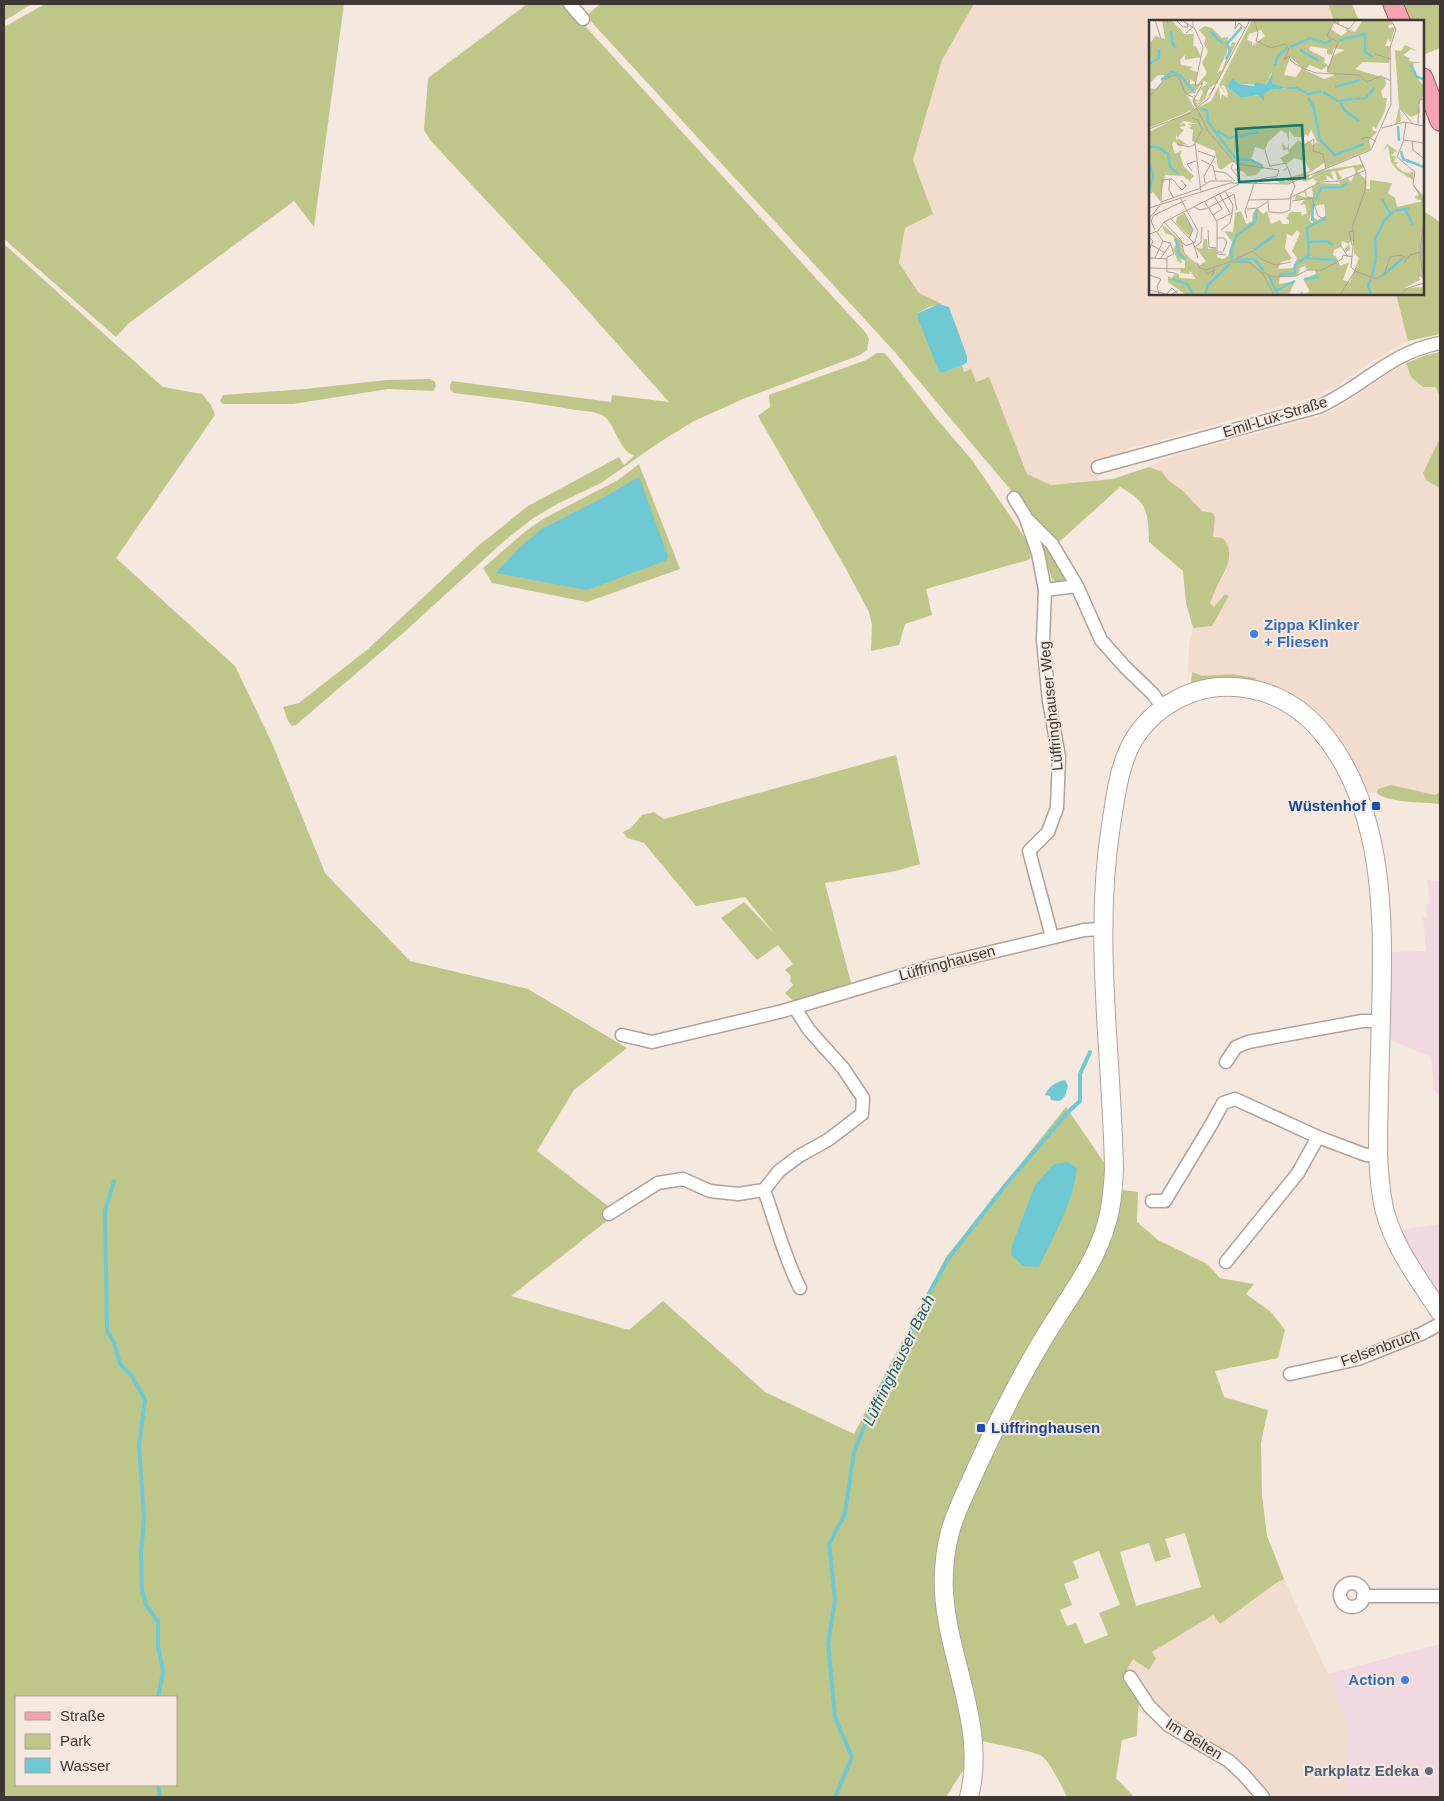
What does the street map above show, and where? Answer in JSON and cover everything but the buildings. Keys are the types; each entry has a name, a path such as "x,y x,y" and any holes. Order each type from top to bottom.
{"main road":[{"path":"1393,4 1400,20"},
{"path":"1424,81 1440,121"},
{"path":"969,1797 973,1768 973,1747 966,1698 945,1607 944,1570 948,1544 959,1508 997,1425 1038,1347 1092,1261 1107,1222 1112,1193 1114,1163 1102,930 1109,836 1122,766 1129,748 1140,730 1163,708 1185,696 1212,688 1238,687 1265,692 1288,703 1306,716 1338,754 1357,793 1371,841 1377,872 1383,926 1378,1155 1381,1193 1389,1225 1408,1262 1440,1312"}],"street":[{"path":"570,4 583,19"},
{"name":"Emil-Lux-Straße","path":"1098,467 1318,407 1344,394 1391,361 1419,348 1440,343"},
{"name":"Lüffringhauser Weg","path":"1014,498 1025,516 1038,553 1045,590 1043,640 1049,702 1060,757 1057,808 1048,832 1029,851 1052,937"},
{"path":"1025,516 1052,544 1077,586 1101,640 1154,694 1163,708"},
{"path":"1045,590 1077,586"},
{"name":"Lüffringhausen","path":"622,1035 652,1042 795,1008 933,966 1084,930 1102,930"},
{"path":"609,1214 658,1183 683,1179 710,1191 738,1194 764,1190 779,1171 799,1156 828,1140 862,1114 863,1098 843,1068 810,1030 795,1008"},
{"path":"1226,1062 1236,1047 1248,1042 1362,1021 1381,1021"},
{"path":"1152,1201 1165,1201 1212,1125 1223,1103 1235,1099 1318,1137 1366,1155 1378,1155"},
{"path":"1226,1262 1298,1174 1318,1137"},
{"path":"764,1190 784,1253 800,1288"},
{"name":"Felsenbruch","path":"1290,1374 1358,1359 1421,1334 1440,1324"},
{"path":"1363,1596 1440,1596"},
{"name":"Im Belten","path":"1130,1676 1149,1706 1168,1725 1229,1761 1263,1797"}],"shaded area":[{"path":"974,4 1328,4 1334,20 1149,20 1149,295 1396,295 1408,341 1374,360 1334,388 1313,397 1135,447 1125,450 1126,452 1096,460 1099,480 1051,485 1027,474 989,378 976,382 964,372 962,365 967,363 948,307 919,293 899,263 905,228 933,214 913,160 942,60"},
{"path":"1440,352 1440,792 1435,795 1379,789 1377,793 1364,792 1351,758 1343,744 1332,730 1311,710 1191,686 1192,673 1188,672 1189,644 1193,628 1212,626 1229,596 1225,594 1214,607 1210,603 1218,584 1227,571 1213,537 1215,517 1197,507 1162,472 1149,467 1165,458 1321,416 1348,402 1395,369 1427,355"},
{"path":"1427,880 1440,881 1440,1096 1434,1090 1431,1057 1388,1039 1390,952 1426,951 1423,918 1427,917 1426,905 1430,904"},
{"path":"1440,1224 1440,1300 1398,1230"},
{"path":"1284,1579 1328,1674 1347,1723 1345,1797 1254,1797 1223,1767 1138,1710 1140,1700 1122,1679 1134,1659 1156,1658 1152,1652 1213,1615 1220,1624"},
{"path":"1440,1644 1440,1797 1345,1797 1347,1723 1328,1674"}],"green space":[{"path":"4,4 32,4 4,21"},
{"path":"45,4 344,4 314,227 294,201 129,323 116,337 4,239 4,27"},
{"path":"527,4 565,4 866,333 869,339 867,350 860,355 743,399 694,421 601,483 557,504 532,519 503,542 401,635 296,725 292,726 283,707 299,703 368,649 478,546 528,506 619,457 624,465 634,456 623,447 607,418 602,415 542,404 454,393 450,389 452,381 611,402 612,395 669,402 563,283 430,140 424,130 428,78"},
{"path":"600,4 974,4 942,60 913,160 933,214 905,228 899,263 919,293 942,304 929,307 918,313 943,373 962,365 964,372 971,369 976,382 989,377 1027,474 1051,485 1113,479 1149,467 1162,472 1169,481 1183,491 1202,511 1213,513 1215,517 1213,537 1223,538 1229,550 1229,556 1227,567 1210,603 1214,607 1225,594 1229,596 1212,626 1193,628 1186,603 1183,571 1149,542 1145,509 1129,492 1120,487 1058,543 1032,522 1025,507 893,350 586,16"},
{"path":"1328,4 1352,4 1359,20 1334,20"},
{"path":"1401,4 1440,4 1440,48 1424,55 1424,20 1408,20"},
{"path":"1424,212 1440,222 1440,334 1408,341 1396,295 1424,295"},
{"path":"4,244 163,387 202,394 211,405 215,415 116,558 235,666 272,743 325,873 410,961 528,989 627,1048 574,1090 537,1151 617,1213 511,1296 629,1330 663,1301 765,1392 854,1434 946,1257 1066,1107 1123,1190 1138,1192 1137,1222 1158,1240 1207,1264 1220,1278 1254,1284 1246,1294 1271,1312 1285,1330 1278,1358 1215,1371 1224,1397 1268,1410 1261,1443 1262,1495 1267,1536 1284,1579 1220,1624 1213,1615 1152,1652 1156,1658 1149,1670 1133,1659 1122,1679 1140,1700 1137,1736 1122,1740 1116,1778 1134,1797 1067,1797 1053,1770 1043,1757 1023,1750 982,1741 946,1797 4,1797","holes":["1185,1533 1201,1587 1136,1606 1120,1552 1149,1543 1155,1562 1171,1557 1165,1539","1099,1551 1120,1605 1099,1613 1108,1635 1085,1644 1076,1623 1067,1626 1060,1610 1072,1605 1064,1584 1079,1578 1073,1561"]},
{"path":"1440,352 1440,397 1436,387 1423,387 1411,377 1406,363"},
{"path":"877,353 884,353 889,358 935,417 972,460 1027,541 1031,557 1028,560 926,589 932,615 905,624 899,645 871,651 872,625 869,612 758,416 770,407 769,395 866,360"},
{"path":"430,379 435,382 436,387 433,391 388,389 293,404 223,404 220,401 223,395 305,389 386,380"},
{"path":"1440,438 1440,488 1427,481 1423,473"},
{"path":"639,464 680,569 587,602 492,583 483,568 527,530 543,519 618,480"},
{"path":"1043,544 1061,568 1065,583 1059,584 1052,579 1041,545"},
{"path":"1192,672 1203,676 1231,674 1256,678 1254,682 1191,686"},
{"path":"896,755 920,864 896,871 825,883 851,983 793,1001 785,993 793,985 790,981 791,976 785,970 793,964 778,945 757,960 721,918 744,902 775,934 745,897 696,906 644,843 627,838 623,832 631,828 642,815 654,812 664,819"},
{"path":"1391,785 1435,795 1440,792 1440,814 1439,804 1389,799 1377,793 1378,789"}],"water":[{"path":"939,304 949,307 967,356 967,363 943,373 939,372 917,316 918,313"},
{"path":"639,477 668,556 667,560 587,590 496,573 519,548 540,530"},
{"path":"1065,1080 1068,1086 1065,1096 1060,1101 1051,1100 1050,1096 1045,1095 1053,1085"},
{"path":"1068,1162 1077,1168 1075,1181 1062,1219 1039,1267 1023,1266 1011,1255 1011,1248 1035,1185 1054,1164"}],"waterway":[{"name":"Lüffringhauser Bach","path":"835,1797 852,1757 835,1717 828,1644 835,1599 829,1544 845,1514 854,1452 877,1395 948,1259 1003,1188 1067,1113 1080,1101 1080,1074 1090,1052"},
{"path":"114,1181 105,1211 107,1331 114,1342 120,1364 132,1376 145,1400 139,1445 144,1519 141,1552 142,1590 146,1605 158,1622 158,1646 163,1672 158,1696"},
{"path":"158,1786 160,1797"}],"place":[{"name":"Zippa Klinker + Fliesen","path":"1254,634"},
{"name":"Wüstenhof","path":"1376,806"},
{"name":"Lüffringhausen","path":"981,1428"},
{"name":"Action","path":"1405,1680"},
{"name":"Parkplatz Edeka","path":"1429,1771"}]}
